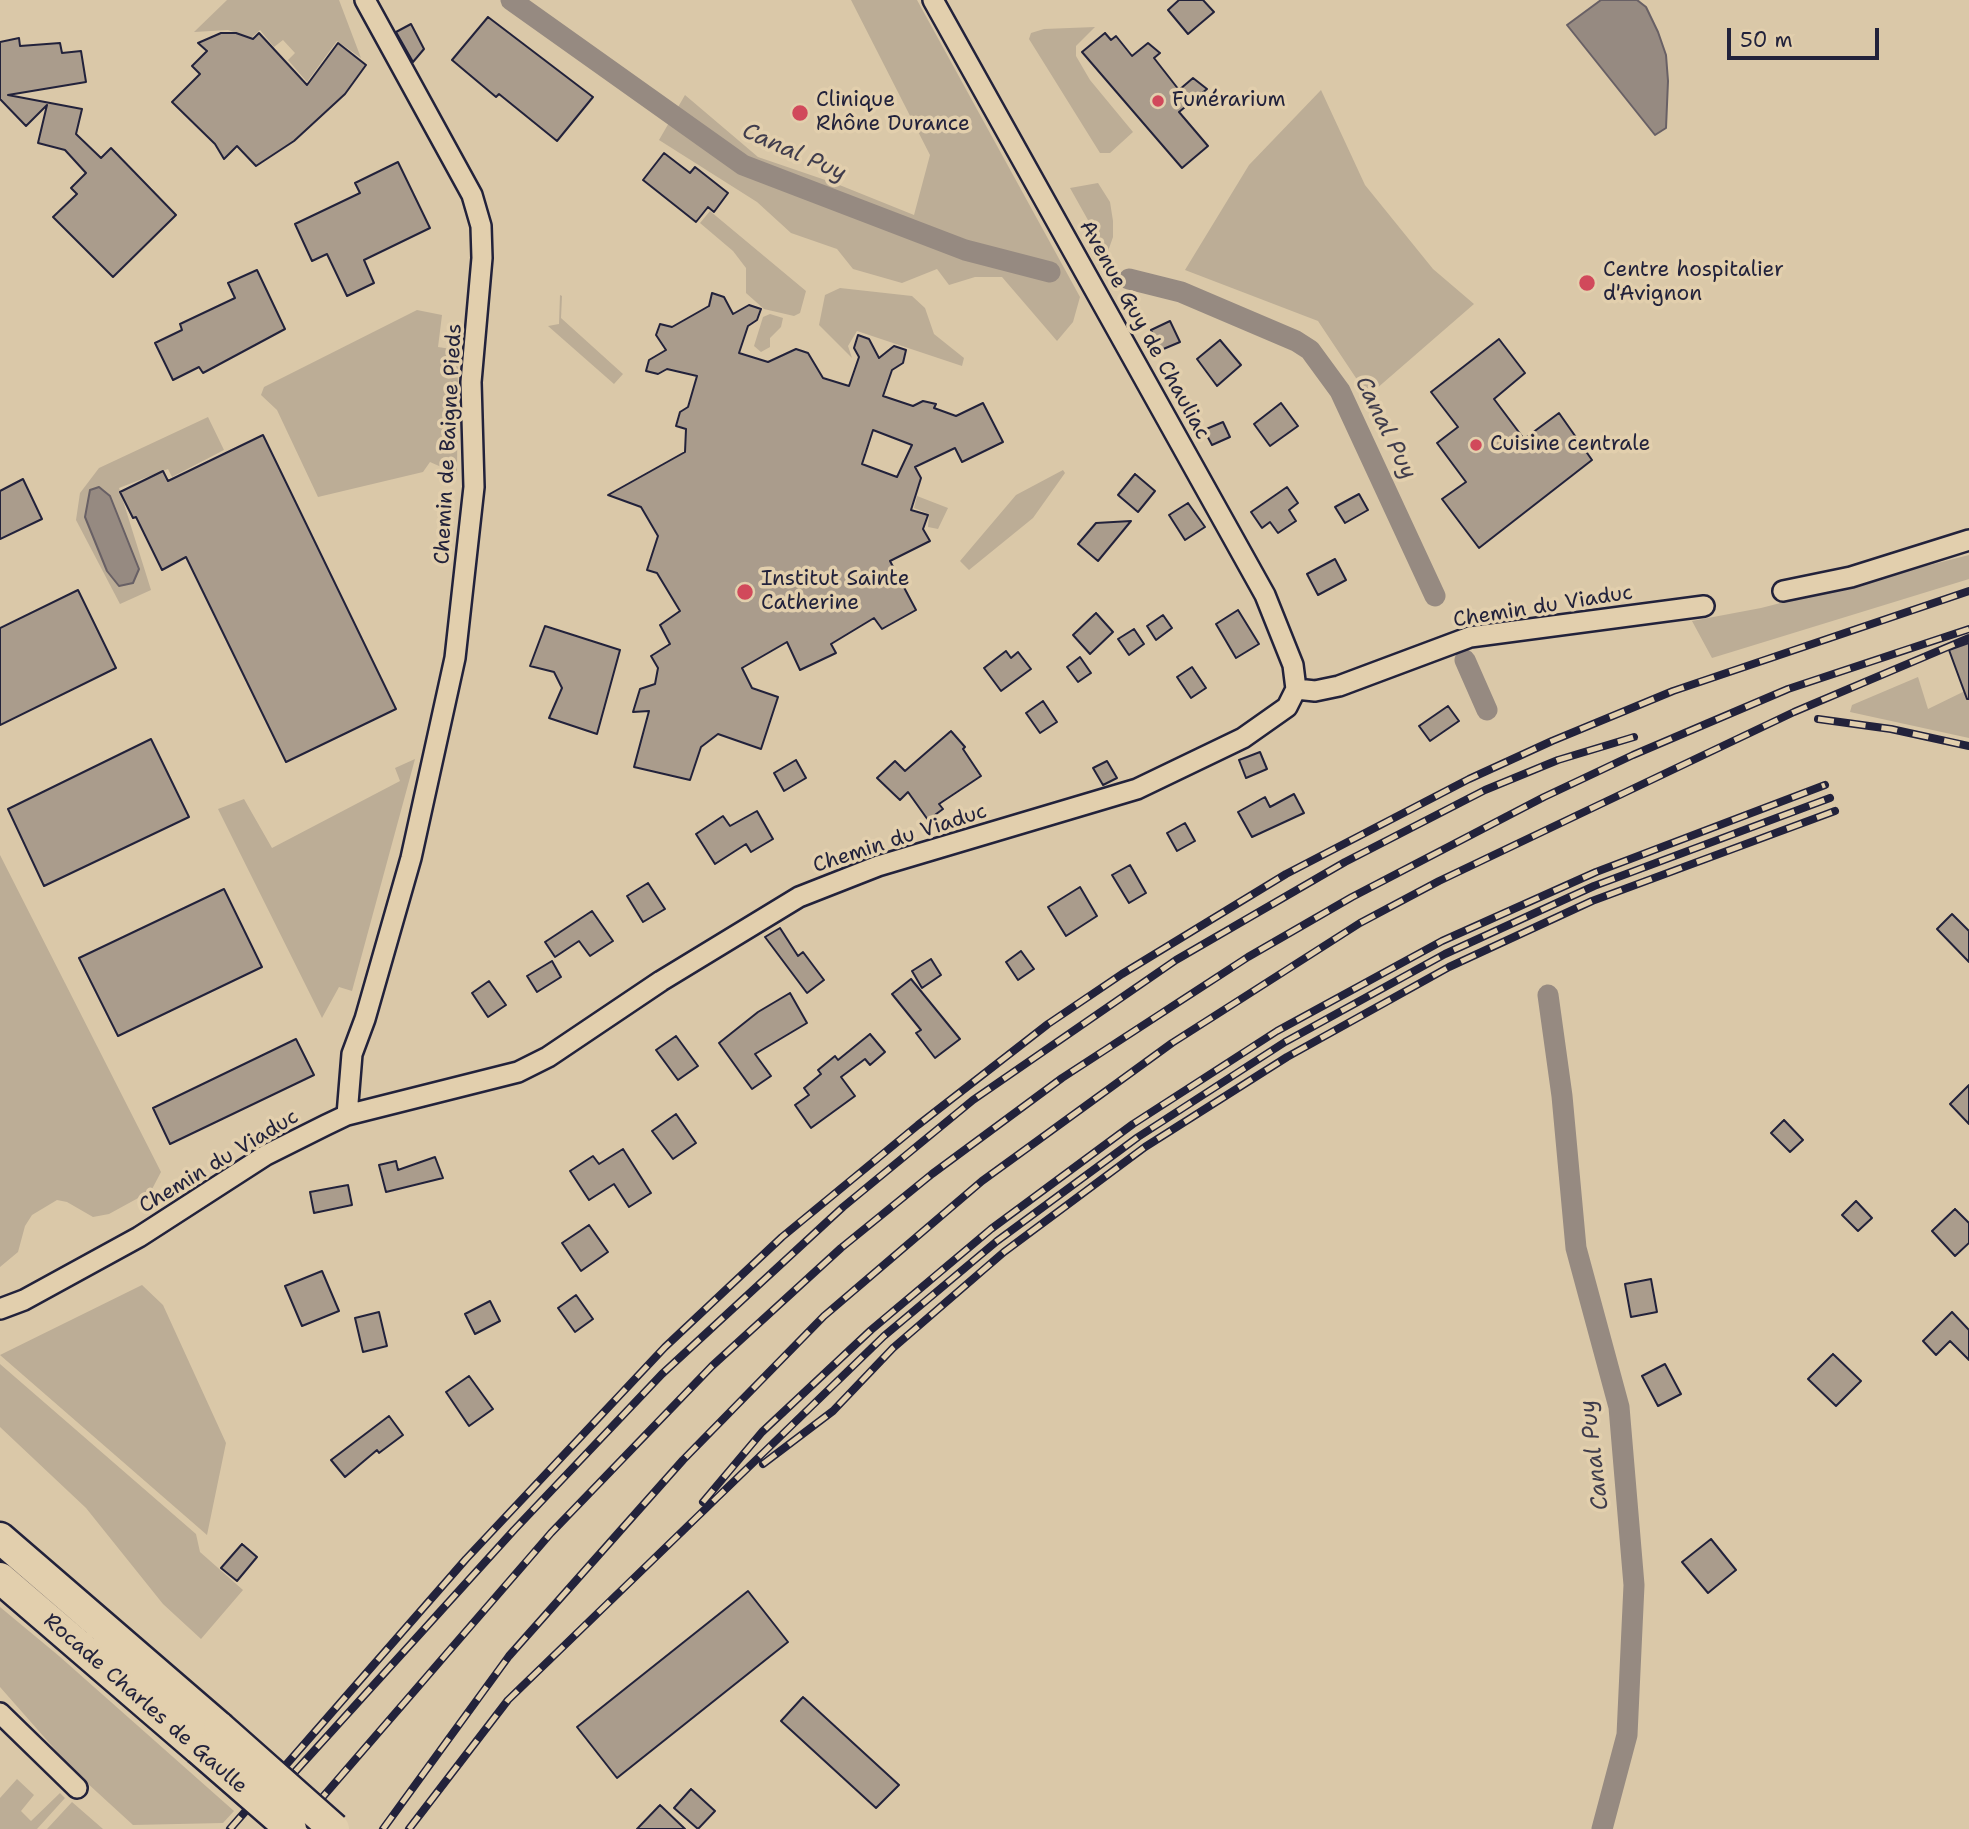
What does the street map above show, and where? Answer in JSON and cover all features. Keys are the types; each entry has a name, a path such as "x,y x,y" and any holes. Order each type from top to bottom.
{"main road":[{"name":"Rocade Charles de Gaulle","path":"0,1538 334,1829"},
{"name":"Rocade Charles de Gaulle","path":"0,1578 291,1829"}],"street":[{"name":"Chemin de Baigne Pieds","path":"347,1115 352,1054 365,1019 411,858 455,658 474,487 471,382 482,258 481,226 472,195 365,0"},
{"name":"Avenue Guy de Chauliac","path":"933,0 1097,289 1265,595 1290,656 1296,689"},
{"path":"1783,591 1851,577 1969,540"},
{"name":"Chemin du Viaduc","path":"0,1309 24,1300 172,1218 266,1155 347,1115 517,1072 548,1057 661,981 799,897 878,866 1137,789 1243,738 1287,707 1296,689 1315,691 1339,686 1470,638 1704,606"},
{"path":"0,1713 78,1788"}],"shaded area":[{"path":"227,0 339,0 361,58 337,41 307,82 288,60 295,53 283,40 274,47 260,30 251,38 228,30 194,32"},
{"path":"851,0 917,0 1080,297 1073,322 1057,341 1002,277 975,277 949,285 937,269 902,283 853,269 837,249 791,233 757,202 659,140 685,95 758,157 837,184 914,215 930,155"},
{"path":"1601,0 1637,0 1646,7 1658,32 1666,55 1668,81 1666,128 1655,135 1567,25"},
{"path":"1095,27 1076,46 1076,56 1090,80 1133,132 1110,153 1100,153 1029,39 1031,33 1044,29"},
{"path":"1321,90 1365,185 1433,269 1474,304 1368,396 1318,321 1185,270 1249,165"},
{"path":"1098,183 1110,202 1113,221 1113,237 1107,254 1070,188"},
{"path":"710,211 806,291 800,313 794,316 764,309 746,293 746,268 733,251 700,223"},
{"path":"840,288 912,296 925,308 934,334 964,358 962,366 857,331 848,346 852,358 819,325 825,295"},
{"path":"560,295 561,318 623,374 614,384 548,326 559,324"},
{"path":"417,310 442,315 438,347 458,350 457,474 430,462 423,472 318,497 277,410 261,395 264,387"},
{"path":"770,314 783,318 781,327 770,338 770,347 761,352 754,346 763,317"},
{"path":"208,417 224,450 172,477 168,469 119,488 151,590 120,604 76,520 80,493 99,468"},
{"path":"1063,470 1065,473 1033,518 969,570 960,561 1016,495"},
{"path":"99,487 110,496 139,569 133,583 119,586 107,571 85,517 90,490"},
{"path":"917,496 948,508 938,529 928,527 929,514 914,508"},
{"path":"1969,555 1969,579 1712,658 1692,621 1761,608"},
{"path":"1918,677 1928,709 1969,689 1969,738 1850,712 1852,705"},
{"path":"415,759 352,991 339,987 322,1018 218,809 244,799 272,848 400,781 395,768"},
{"path":"0,855 161,1172 151,1191 109,1214 93,1217 67,1202 57,1200 32,1215 25,1226 18,1252 0,1267"},
{"path":"142,1285 163,1305 226,1443 207,1535 0,1355"},
{"path":"0,1364 196,1534 200,1552 243,1590 201,1639 163,1604 86,1508 0,1427"},
{"path":"0,1607 234,1811 223,1823 133,1825 74,1771 0,1687"},
{"path":"17,1779 34,1795 21,1811 31,1821 60,1793 65,1798 37,1829 0,1829 0,1798"},
{"path":"72,1802 103,1829 47,1829"}],"building":[{"path":"1179,0 1203,0 1214,12 1188,34 1168,10"},
{"path":"488,17 593,97 557,141 499,94 496,97 452,60"},
{"path":"411,24 424,49 413,62 396,32"},
{"path":"221,33 236,33 253,39 259,33 307,85 338,43 366,65 345,94 294,141 256,166 237,146 224,159 215,144 172,102 200,74 192,66 207,51 198,43"},
{"name":"Funérarium","path":"1105,33 1111,40 1116,36 1132,56 1148,43 1160,53 1154,58 1179,90 1193,78 1207,89 1179,112 1208,146 1182,168 1082,52"},
{"path":"19,38 20,46 60,43 62,53 81,51 86,82 8,95 82,109 76,134 101,158 111,148 176,215 113,277 53,217 77,194 71,188 86,173 65,150 38,143 47,105 26,126 0,99 0,42"},
{"path":"664,153 690,173 695,167 728,193 714,212 708,207 696,222 643,180"},
{"path":"398,162 430,228 364,260 374,283 347,296 327,254 312,261 295,224 360,193 355,183"},
{"path":"257,270 285,329 203,373 199,367 173,380 155,343 182,330 180,324 235,298 228,283"},
{"path":"712,293 724,297 733,314 749,305 761,309 757,320 748,326 739,353 768,362 796,349 808,353 823,378 849,386 859,357 854,348 858,335 869,339 879,358 894,346 906,350 903,363 892,370 883,396 913,406 923,401 936,404 934,408 956,416 983,403 1003,442 962,462 955,448 915,467 921,478 911,510 928,515 923,529 930,541 890,561 916,610 882,629 874,618 831,644 836,653 800,670 787,642 742,668 752,688 778,697 761,749 718,734 701,747 690,780 634,767 649,711 633,712 640,689 655,684 658,668 651,656 670,644 660,625 680,611 657,573 647,570 658,536 641,507 608,495 685,452 686,429 676,426 680,412 688,407 697,376 667,369 658,374 646,371 649,360 666,350 656,335 660,324 672,327 709,306","holes":["873,430 912,445 897,477 862,464"]},
{"path":"1170,321 1180,342 1161,350 1151,330"},
{"name":"Cuisine centrale","path":"1499,339 1525,373 1494,399 1524,439 1559,413 1592,460 1479,548 1442,499 1466,482 1437,443 1458,427 1431,392"},
{"path":"1220,340 1241,365 1217,386 1197,359"},
{"path":"1281,403 1298,426 1270,446 1254,424"},
{"path":"1223,422 1230,437 1212,445 1204,430"},
{"path":"263,435 396,709 286,762 186,557 162,570 136,517 133,518 120,492 163,471 168,481"},
{"path":"1135,474 1155,491 1138,512 1118,495"},
{"path":"23,479 42,519 0,539 0,491"},
{"path":"1287,487 1298,503 1289,510 1296,521 1278,533 1270,522 1262,528 1251,512"},
{"path":"1359,494 1368,510 1345,523 1335,507"},
{"path":"1188,503 1205,527 1185,540 1169,515"},
{"path":"1131,521 1098,561 1078,544 1096,523"},
{"path":"1335,559 1346,580 1318,595 1307,574"},
{"path":"78,590 116,668 0,725 0,628"},
{"path":"1238,610 1259,644 1236,658 1216,624"},
{"path":"1096,613 1113,632 1090,654 1073,635"},
{"path":"1163,615 1172,628 1156,640 1147,626"},
{"path":"545,626 620,650 597,734 549,718 562,688 554,672 530,666"},
{"path":"1134,629 1144,644 1129,655 1118,639"},
{"path":"1969,643 1969,699 1967,699 1949,650"},
{"path":"1006,651 1011,658 1018,652 1031,669 1001,691 984,668"},
{"path":"1080,657 1091,673 1078,682 1067,667"},
{"path":"1192,667 1206,688 1191,698 1177,677"},
{"path":"1043,701 1057,722 1040,733 1026,713"},
{"path":"1448,706 1459,721 1430,741 1419,726"},
{"path":"951,731 965,747 963,749 981,776 939,804 943,809 928,820 908,792 900,800 877,778 895,761 905,771"},
{"path":"151,739 189,817 44,886 8,809"},
{"path":"1260,752 1267,769 1246,778 1239,760"},
{"path":"796,760 806,778 784,791 774,773"},
{"path":"1107,761 1117,778 1103,785 1093,768"},
{"path":"1294,794 1304,813 1252,837 1238,812 1265,797 1270,807"},
{"path":"757,811 773,839 751,852 746,844 715,864 696,834 723,816 730,826"},
{"path":"1185,823 1195,841 1177,851 1167,833"},
{"path":"1130,865 1146,893 1129,903 1112,875"},
{"path":"648,883 665,909 643,922 627,896"},
{"path":"1080,887 1097,916 1066,936 1048,907"},
{"path":"224,889 262,967 118,1036 79,958"},
{"path":"592,911 613,941 590,956 579,941 555,957 545,942"},
{"path":"1952,914 1969,931 1969,962 1937,929"},
{"path":"780,928 798,956 803,952 824,980 807,993 765,937"},
{"path":"1021,951 1034,969 1018,980 1006,962"},
{"path":"931,959 941,975 922,988 912,971"},
{"path":"552,961 561,977 537,992 527,976"},
{"path":"911,979 960,1039 935,1058 916,1033 921,1030 892,994"},
{"path":"489,981 506,1005 488,1017 472,993"},
{"path":"790,993 807,1023 755,1054 771,1076 752,1089 719,1043 758,1012"},
{"path":"870,1034 885,1052 870,1065 865,1059 841,1077 855,1096 811,1128 795,1105 809,1095 804,1088 821,1074 818,1070 835,1056 838,1060"},
{"path":"676,1036 698,1066 678,1080 656,1050"},
{"path":"296,1039 314,1075 170,1144 153,1108"},
{"path":"1969,1085 1969,1124 1950,1104"},
{"path":"676,1114 696,1143 673,1159 652,1131"},
{"path":"1784,1120 1803,1140 1790,1152 1771,1133"},
{"path":"623,1149 651,1193 629,1207 614,1184 589,1200 570,1171 593,1156 599,1164"},
{"path":"435,1157 443,1178 386,1192 379,1165 396,1161 398,1170"},
{"path":"348,1185 352,1205 314,1213 310,1192"},
{"path":"1856,1201 1872,1218 1858,1231 1842,1215"},
{"path":"1955,1209 1969,1223 1969,1243 1955,1256 1932,1231"},
{"path":"589,1225 608,1252 581,1271 562,1243"},
{"path":"322,1271 339,1311 302,1326 285,1286"},
{"path":"1651,1279 1657,1312 1631,1317 1625,1284"},
{"path":"576,1295 593,1319 575,1332 558,1308"},
{"path":"490,1301 500,1321 475,1334 465,1314"},
{"path":"379,1312 387,1346 363,1352 355,1318"},
{"path":"1952,1312 1969,1330 1969,1360 1950,1341 1936,1355 1923,1341"},
{"path":"1833,1354 1861,1381 1836,1406 1808,1379"},
{"path":"1665,1364 1681,1394 1658,1406 1642,1376"},
{"path":"469,1376 493,1409 469,1426 446,1392"},
{"path":"389,1416 403,1435 379,1453 377,1450 345,1477 331,1460"},
{"path":"1711,1539 1736,1570 1708,1593 1682,1562"},
{"path":"242,1544 257,1557 237,1581 221,1568"},
{"path":"748,1591 788,1642 617,1778 577,1727"},
{"path":"803,1697 899,1785 876,1808 781,1721"},
{"path":"691,1789 715,1811 698,1829 674,1808"},
{"path":"660,1805 685,1829 637,1829"}],"waterway":[{"name":"Canal Puy","path":"511,0 743,165 965,250 1050,272"},
{"name":"Canal Puy","path":"1129,279 1181,292 1296,341 1310,350 1340,391 1435,596"},
{"name":"Canal Puy","path":"1465,660 1487,710"},
{"name":"Canal Puy","path":"1548,995 1562,1096 1576,1248 1619,1407 1634,1585 1627,1735 1602,1829"}],"railway":[{"path":"230,1829 466,1559 665,1347 782,1237 918,1125 1048,1024 1122,974 1286,874 1469,779 1673,691 1969,591"},
{"path":"295,1829 551,1533 712,1366 841,1248 932,1174 1062,1078 1248,957 1352,897 1544,797 1633,755 1788,689 1969,629"},
{"path":"383,1829 509,1656 683,1460 824,1316 982,1181 1172,1043 1360,923 1439,881 1794,712 1969,638"},
{"path":"1818,719 1891,729 1969,746"},
{"path":"274,1795 514,1530 662,1374 843,1207 973,1100 1176,960 1345,862 1485,790 1558,760 1634,737"},
{"path":"703,1502 762,1432 871,1330 991,1229 1133,1124 1277,1031 1442,941 1596,872 1825,785"},
{"path":"409,1829 508,1700 884,1336 997,1241 1138,1137 1285,1042 1445,954 1594,886 1830,798"},
{"path":"763,1464 833,1411 893,1348 1004,1252 1145,1147 1287,1057 1449,967 1592,901 1835,811"}],"place":[{"name":"Funérarium","path":"1158,101"},
{"name":"Clinique Rhône Durance","path":"800,113"},
{"name":"Centre hospitalier d'Avignon","path":"1587,283"},
{"name":"Cuisine centrale","path":"1476,445"},
{"name":"Institut Sainte Catherine","path":"745,592"}]}
